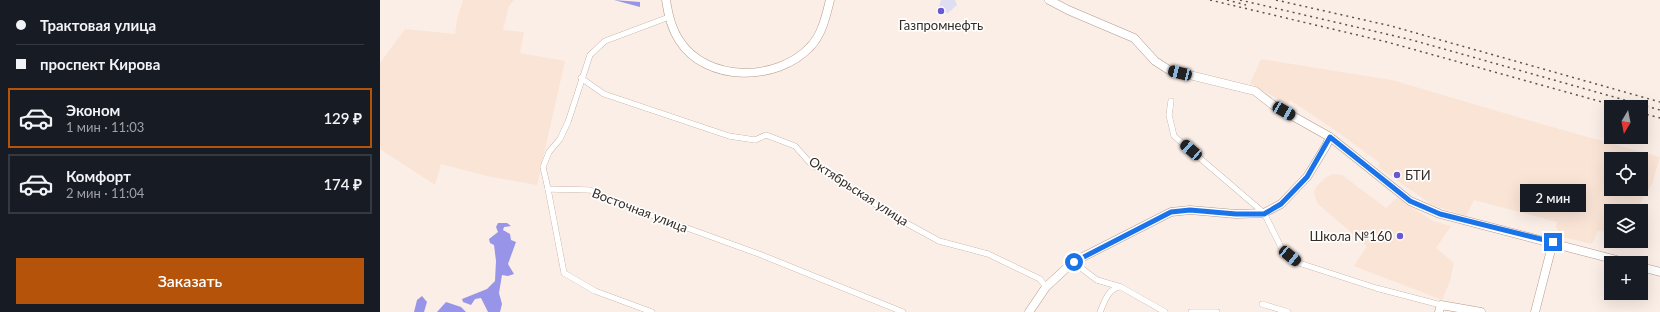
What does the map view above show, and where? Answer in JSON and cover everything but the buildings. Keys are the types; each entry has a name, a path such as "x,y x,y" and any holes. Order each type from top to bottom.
{"street":[{"path":"666,0 671,26 679,41 690,53 704,63 724,70 743,73 765,72 782,67 811,47 823,27 830,0"},
{"path":"1049,0 1068,10 1134,38 1155,61 1169,70 1256,91 1273,105 1330,137 1410,201 1440,214 1604,256"},
{"path":"652,312 595,291 564,273 548,189 542,167 549,152 560,139 565,128 590,55 605,41 669,17"},
{"name":"Октябрьская улица","path":"581,78 604,94 629,104 729,136 755,140 766,135 795,146 811,164 897,218 939,241 988,254 1012,265 1040,280 1046,287"},
{"path":"1171,101 1169,115 1174,136 1264,214 1282,249 1299,263 1440,309 1480,312"},
{"path":"1029,312 1046,287 1074,262 1171,212 1190,210 1236,214 1264,214 1281,204 1307,177 1330,137"},
{"name":"Восточная улица","path":"548,189 590,190 610,200 759,254 902,312"},
{"path":"1535,312 1553,242"},
{"path":"1074,262 1097,280 1121,287 1166,312"},
{"path":"1648,269 1660,272"},
{"path":"1100,312 1113,288 1121,287"},
{"path":"1262,304 1288,312"},
{"path":"1191,312 1217,312"}],"shaded area":[{"path":"463,0 514,0 509,6 503,30 524,32 520,53 565,61 537,185 487,176 441,164 435,185 380,149 380,63 405,29 455,34 457,19"},
{"path":"614,0 640,2 640,7"},
{"path":"941,0 955,0 957,5 948,13 943,13 938,9"},
{"path":"1261,59 1392,80 1604,141 1604,144 1613,144 1642,152 1604,152 1604,196 1644,196 1639,204 1604,204 1604,232 1598,231 1592,244 1562,237 1556,227 1557,222 1474,200 1466,216 1432,205 1378,167 1380,163 1332,128 1290,100 1288,105 1250,83"},
{"path":"1648,154 1660,157 1652,184 1648,190"},
{"name":"Школа №160","path":"1333,174 1342,175 1386,208 1397,198 1433,221 1451,226 1436,248 1454,263 1450,281 1442,300 1354,266 1367,246 1318,204 1314,193 1316,187 1326,177"},
{"path":"498,223 507,223 511,226 504,227 503,230 510,234 511,240 516,242 508,264 514,274 508,276 502,275 499,293 502,304 500,312 488,312 481,298 475,299 471,305 463,302 462,299 487,289 495,281 496,261 494,245 490,243 489,239 498,232 496,227"},
{"path":"422,296 427,302 424,312 414,312 417,300"},
{"path":"446,302 461,307 466,312 437,312"}],"railway":[{"path":"1210,0 1387,42 1604,103"},
{"path":"1227,0 1246,5"},
{"path":"1240,0 1412,40 1660,110"},
{"path":"1276,0 1391,26 1660,102"},
{"path":"1648,115 1660,118"}],"place":[{"name":"Газпромнефть","path":"941,11"},
{"name":"БТИ","path":"1397,175"},
{"name":"Школа №160","path":"1400,236"}],"route":[{"path":"1074,262 1171,212 1190,210 1236,214 1264,214 1281,204 1307,177 1330,137 1410,201 1440,214 1553,242"}]}
